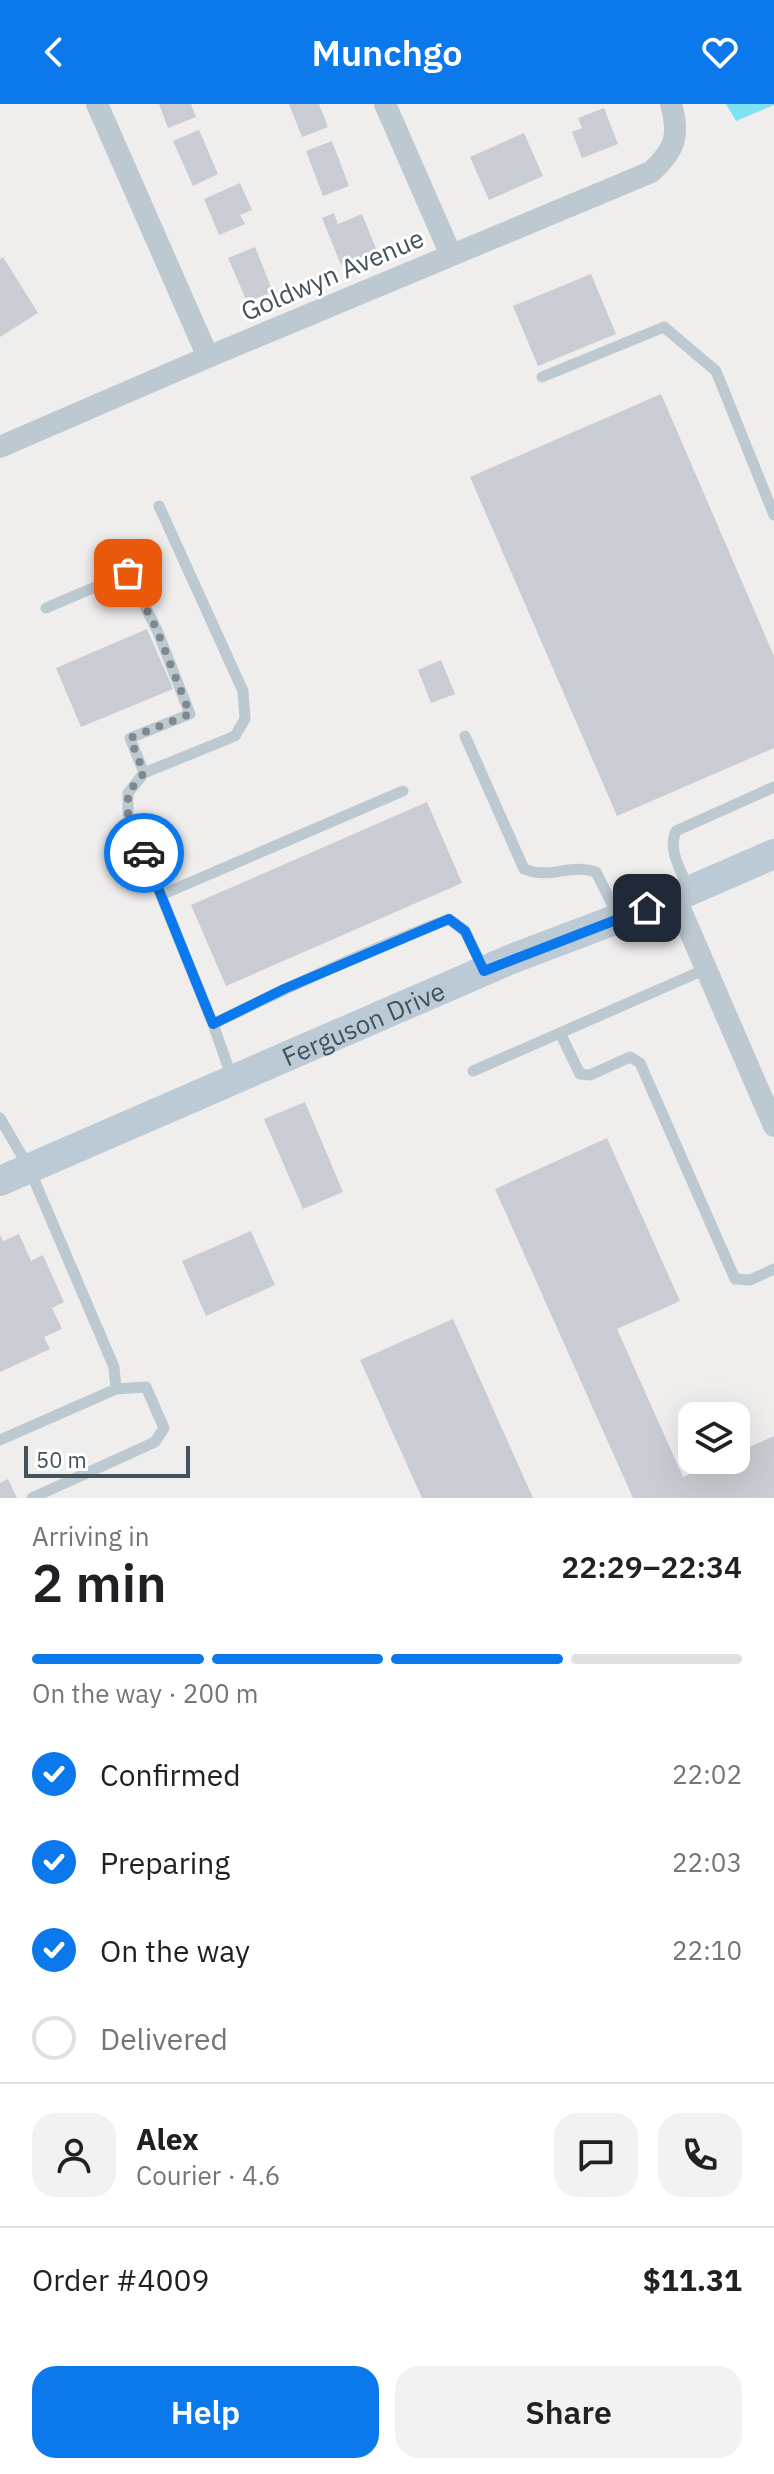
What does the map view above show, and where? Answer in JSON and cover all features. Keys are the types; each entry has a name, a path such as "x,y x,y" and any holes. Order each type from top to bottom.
{"street":[{"path":"97,104 208,357"},
{"path":"385,104 451,255"},
{"name":"Goldwyn Avenue","path":"0,447 651,172 665,159 675,141 677,125 671,104"},
{"name":"Ferguson Drive","path":"0,1181 484,971 682,894 774,854"},
{"path":"682,894 706,969 774,1126"}],"lane":[{"path":"542,377 664,327 716,371 774,515"},
{"path":"159,506 243,691 245,719 235,736 144,773 128,793 128,814 233,1080"},
{"path":"46,608 128,573 157,630 190,714 130,738 144,773"},
{"path":"465,736 524,869 540,876 584,868 596,872 619,918"},
{"path":"682,894 671,841 676,831 774,787"},
{"path":"161,895 403,791"},
{"path":"213,1024 284,989 449,919 465,931 484,971"},
{"path":"473,1071 706,969"},
{"path":"560,1033 580,1074 590,1075 630,1057 640,1063 735,1279 750,1280 774,1269"},
{"path":"1,1120 29,1168 114,1367 116,1389"},
{"path":"0,1440 116,1389 146,1387 164,1428 155,1442 32,1498"}],"water":[{"path":"726,104 774,104 774,105 736,121"}],"building":[{"path":"159,104 191,104 196,117 168,128"},
{"path":"289,104 319,104 328,127 302,137"},
{"path":"604,108 618,144 582,158 572,132 582,128 578,118"},
{"path":"199,130 218,174 193,186 173,141"},
{"path":"524,133 543,176 489,200 470,157"},
{"path":"332,141 349,186 323,196 306,151"},
{"path":"240,183 252,210 240,215 245,224 219,235 204,199"},
{"path":"334,213 338,224 362,214 377,251 341,265 322,218"},
{"path":"255,247 273,292 247,302 228,258"},
{"path":"3,257 38,313 0,337 0,259"},
{"path":"591,274 616,334 538,366 513,306"},
{"path":"661,394 774,656 774,748 617,816 470,477"},
{"path":"147,629 173,689 81,727 56,668"},
{"path":"441,660 455,694 431,703 418,670"},
{"path":"427,802 462,883 226,986 191,905"},
{"path":"305,1102 343,1192 303,1209 264,1119"},
{"path":"607,1138 680,1301 617,1329 678,1466 678,1474 683,1477 690,1474 750,1474 750,1447 774,1436 774,1498 633,1498 495,1189"},
{"path":"251,1231 275,1285 206,1316 182,1261"},
{"path":"19,1234 31,1261 43,1255 64,1302 52,1308 62,1329 44,1337 50,1349 0,1372 0,1235 3,1241"},
{"path":"453,1319 533,1498 422,1498 360,1360"},
{"path":"8,1479 17,1498 0,1498 0,1483"}],"way so far":[{"path":"128,573 157,630 190,714 130,738 144,773 128,793 128,814 144,853"}],"route":[{"path":"144,853 213,1024 284,989 449,919 465,931 484,971 647,908"}]}
